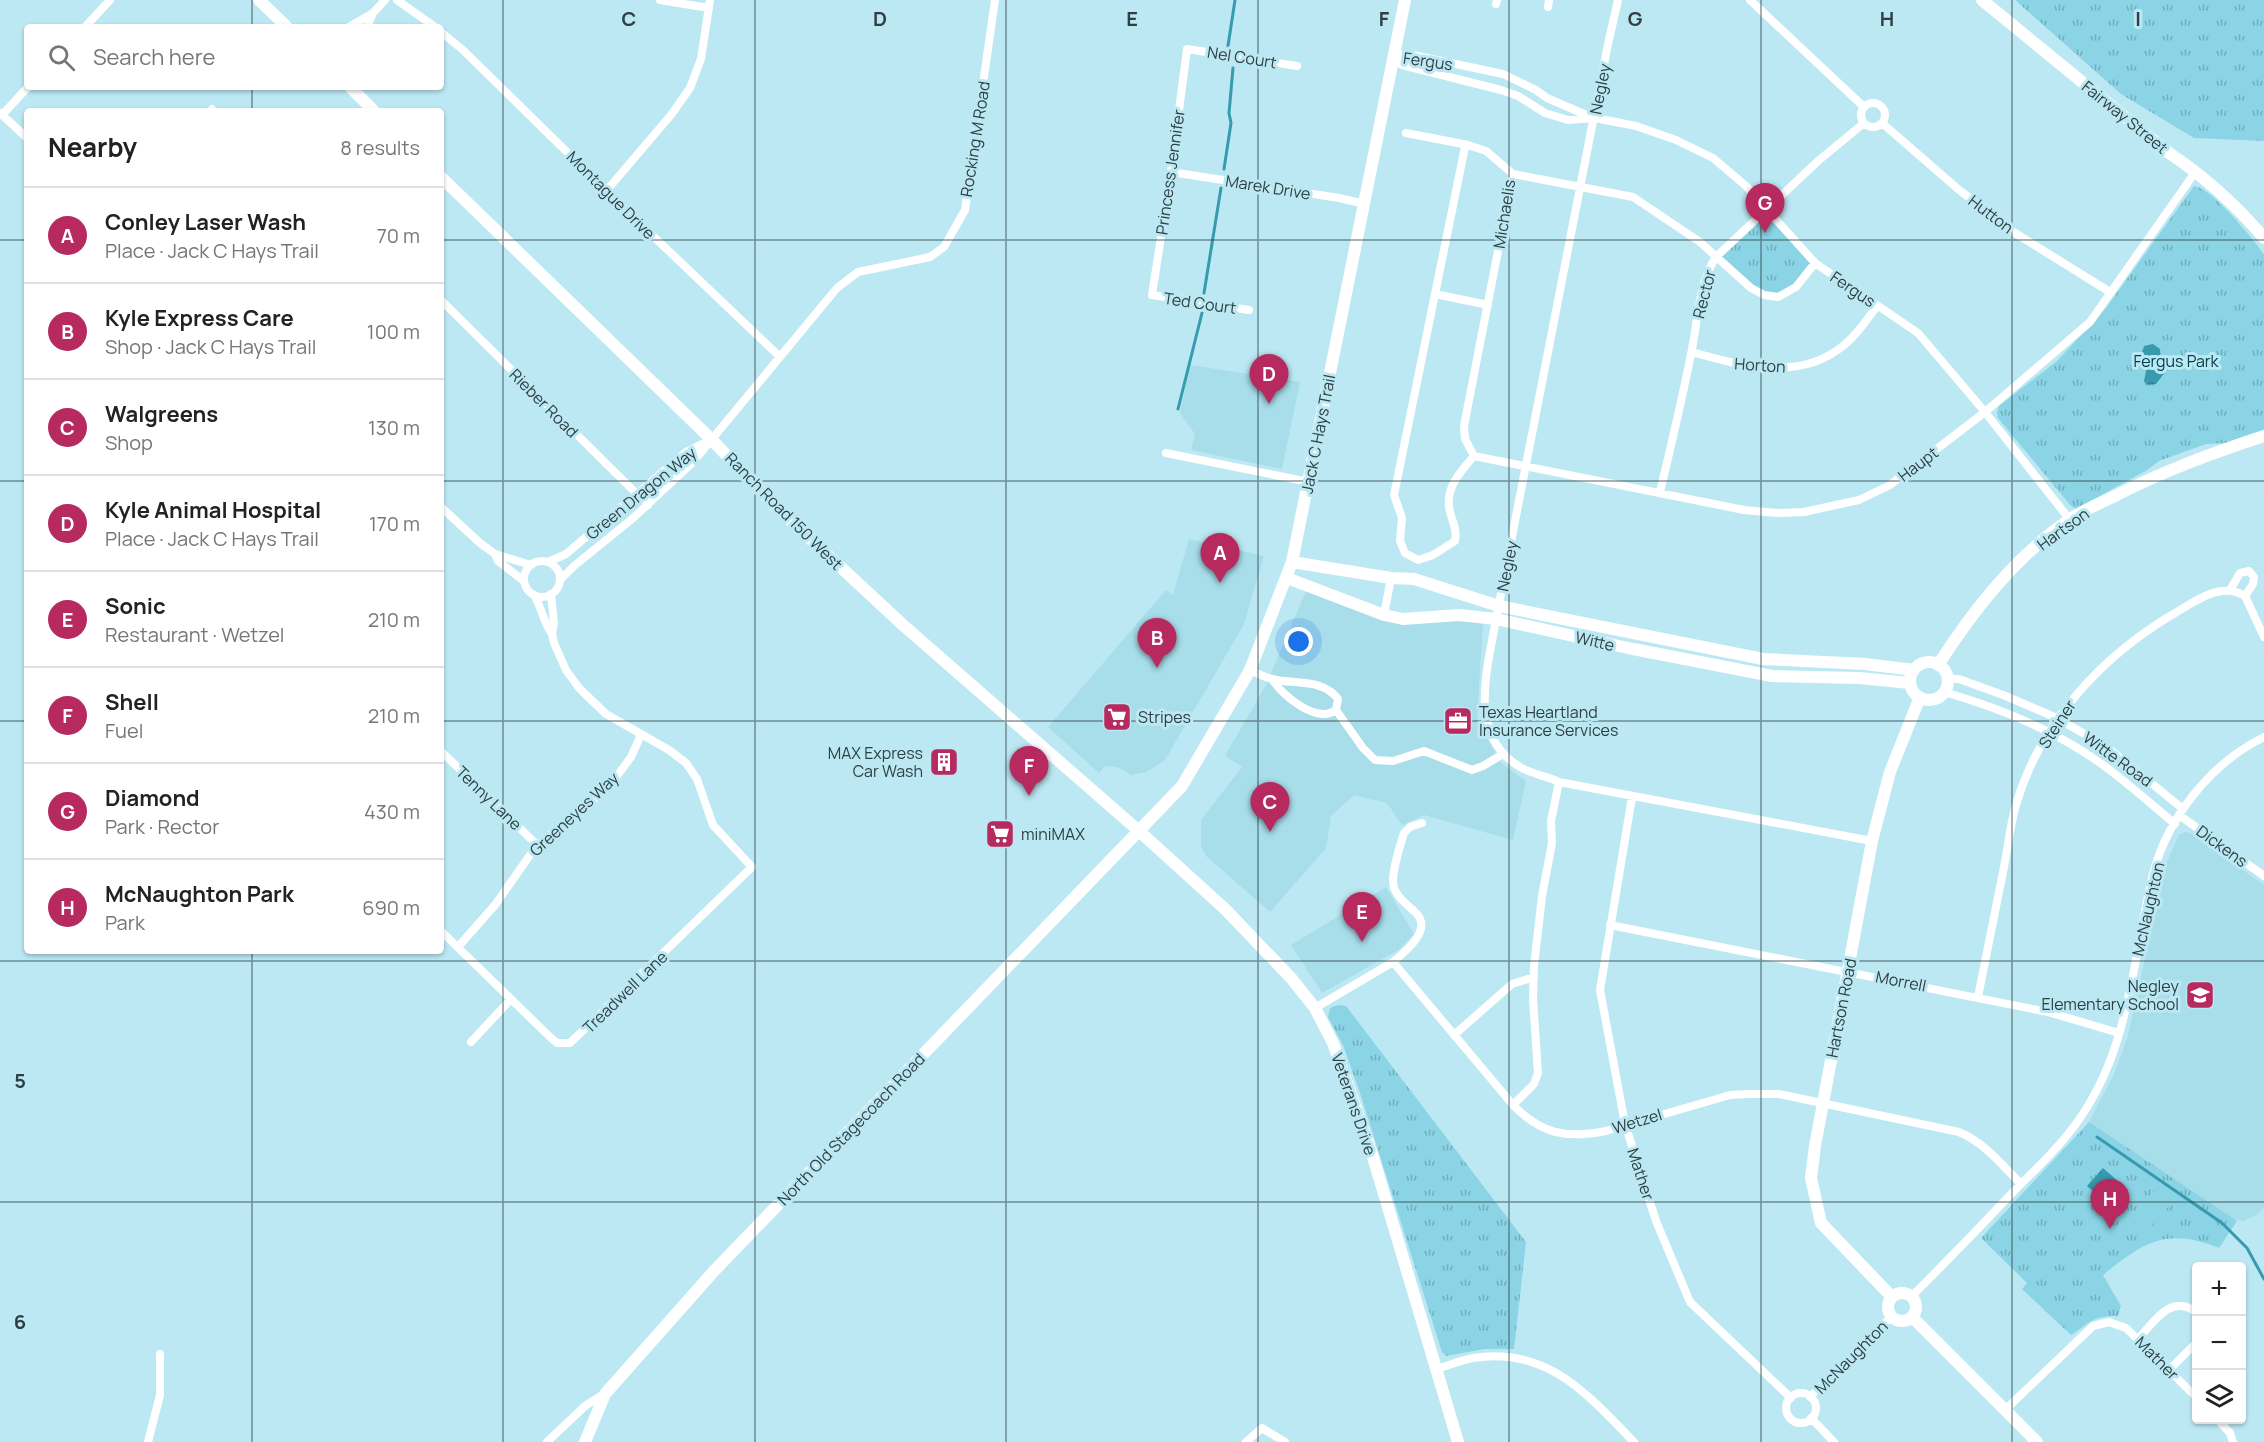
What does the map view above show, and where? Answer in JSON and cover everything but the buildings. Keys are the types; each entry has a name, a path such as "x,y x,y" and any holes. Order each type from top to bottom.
{"street":[{"path":"88,24 110,0"},
{"path":"259,0 284,24"},
{"path":"355,24 373,14 386,0"},
{"path":"397,0 431,24"},
{"path":"607,190 671,115 690,88 701,59 710,4 660,0"},
{"name":"Rocking M Road","path":"711,439 826,299 858,272 930,257 944,247 965,210 995,0"},
{"name":"Jack C Hays Trail","path":"1139,831 1182,786 1218,727 1250,670 1287,578 1309,482 1405,0"},
{"name":"Negley","path":"1618,0 1498,612 1484,691 1484,713 1491,733 1503,754 1521,768 1559,782 1872,841"},
{"path":"1750,0 1864,106"},
{"name":"Fairway Street","path":"1982,0 2169,153 2196,171 2243,213 2264,238"},
{"path":"369,24 373,14"},
{"name":"Montague Drive","path":"444,34 463,50 639,223 780,357"},
{"name":"Nel Court","path":"1187,48 1297,66"},
{"name":"Princess Jennifer","path":"1152,295 1187,48"},
{"name":"Fergus","path":"1394,56 1408,54 1503,74 1547,98 1594,118 1636,126 1676,140 1713,158 1746,186 1815,263 1918,333 1985,412 2070,520"},
{"name":"Fergus","path":"1394,56 1402,65 1477,83 1517,96 1545,113 1568,120 1594,118"},
{"path":"24,135 1,114 25,90"},
{"path":"354,90 371,108"},
{"path":"1871,103 1882,108 1885,116 1882,123 1872,127 1864,123 1860,117 1864,106 1871,103"},
{"name":"Rector","path":"1660,492 1692,352 1703,287 1710,266 1716,257 1818,161 1864,123"},
{"name":"Hutton","path":"1882,123 1958,189 2015,233 2110,292"},
{"name":"Michaelis","path":"1406,133 1468,145 1486,151 1513,174 1464,426 1465,439 1474,456"},
{"path":"1468,145 1465,147 1394,495 1402,518 1400,541 1405,554 1418,560 1433,555 1455,541 1456,532 1449,509 1453,480 1474,456"},
{"name":"Haupt","path":"1474,456 1744,510 1777,513 1804,512 1859,500 1890,485 1985,412 2090,322 2196,171"},
{"name":"Marek Drive","path":"1171,172 1365,204"},
{"path":"1513,174 1633,197 1700,242 1751,288 1764,295 1778,297 1796,288 1815,263"},
{"name":"Ranch Road 150 West","path":"444,180 711,439 777,508 903,625 1139,831"},
{"path":"1435,294 1488,305"},
{"name":"Ted Court","path":"1152,295 1249,310"},
{"name":"Rieber Road","path":"444,303 648,505"},
{"name":"Horton","path":"1692,352 1737,365 1785,368 1813,364 1844,346 1877,306"},
{"name":"Hartson","path":"1938,665 1988,595 2016,564 2070,520 2145,480 2191,460 2264,436"},
{"name":"Green Dragon Way","path":"548,562 566,554 686,452 711,439"},
{"name":"Green Dragon Way","path":"560,580 648,505 693,462 711,439"},
{"path":"1166,453 1309,482"},
{"path":"444,510 495,554 531,565"},
{"path":"495,554 498,561 524,581 534,595 541,607 546,626 552,634 558,655 579,688 606,714 641,735"},
{"path":"1414,579 1418,560"},
{"path":"524,581 524,575 536,562 548,562 557,569 559,585 551,594 534,595"},
{"name":"Witte","path":"1292,562 1391,578 1414,579 1498,612 1628,648 1772,676 1859,678 1910,683"},
{"path":"2246,596 2254,577 2248,571 2240,573 2230,590 2246,596 2264,637"},
{"name":"Witte","path":"1287,578 1384,615 1404,619 1498,612 1763,659 1865,664 1914,670"},
{"path":"1384,615 1391,578"},
{"name":"Steiner","path":"1978,997 2016,804 2035,758 2057,718 2089,680 2143,632 2216,591 2230,590"},
{"path":"551,594 554,623 552,634"},
{"path":"1710,664 1714,649"},
{"path":"1812,662 1813,677"},
{"path":"1928,662 1938,665 1943,669 1947,680 1944,692 1930,700 1915,694 1910,683 1914,670 1928,662"},
{"path":"1250,670 1272,679 1316,685 1332,691 1338,699 1336,710 1363,748 1375,760 1393,761 1424,751 1472,770 1503,754"},
{"path":"1272,679 1282,694 1317,714 1330,714 1336,710"},
{"name":"Witte Road","path":"1947,680 1959,679 2004,694 2057,718 2107,747 2148,779 2176,806 2179,816"},
{"name":"Witte Road","path":"1944,692 1991,706 2075,746 2179,816"},
{"name":"Hartson Road","path":"1892,1297 1821,1223 1811,1178 1872,841 1890,772 1920,697"},
{"name":"Greeneyes Way","path":"458,947 495,905 537,845 602,793 632,757 641,735"},
{"name":"Treadwell Lane","path":"444,934 557,1043 570,1043 752,867 713,825 697,779 686,763 669,750 641,735"},
{"name":"McNaughton","path":"1911,1297 2054,1151 2089,1104 2113,1058 2154,872 2179,816 2209,777 2230,759 2264,737"},
{"name":"Tenny Lane","path":"444,754 537,845"},
{"path":"1513,1104 1534,1084 1538,1073 1533,999 1534,977 1542,896 1552,843 1551,820 1559,782"},
{"name":"Mather","path":"1632,797 1600,990 1625,1124 1656,1221 1689,1302 1791,1398"},
{"name":"Dickens","path":"2179,816 2264,876"},
{"path":"1315,1008 1393,962 1415,942 1421,925 1418,915 1398,896 1393,878 1404,833 1410,827 1422,823"},
{"name":"Veterans Drive","path":"1139,831 1225,909 1291,978 1315,1008 1333,1043 1373,1157 1458,1442"},
{"name":"North Old Stagecoach Road","path":"585,1442 605,1394 714,1271 1139,831"},
{"name":"Morrell","path":"1611,925 2048,1012 2119,1034"},
{"name":"Wetzel","path":"1393,962 1527,1119 1562,1134 1585,1135 1606,1131 1730,1095 1779,1094 1959,1132 1971,1137 1989,1152 2021,1184"},
{"path":"1454,1035 1512,984 1534,977"},
{"path":"471,1042 511,999"},
{"path":"1903,1293 1911,1297 1916,1304 1912,1317 1904,1322 1891,1317 1887,1310 1892,1297 1903,1293"},
{"path":"2138,1339 2162,1313 2174,1305 2188,1306 2192,1309"},
{"name":"McNaughton","path":"1810,1397 1891,1317"},
{"path":"1912,1317 2037,1442"},
{"name":"Mather","path":"2005,1410 2093,1326 2109,1322 2126,1328 2192,1393"},
{"path":"2169,1370 2192,1347"},
{"path":"148,1442 160,1395 160,1354"},
{"path":"1437,1369 1480,1358 1510,1357 1534,1362 1571,1381 1590,1396 1634,1442"},
{"path":"1799,1393 1810,1397 1815,1405 1811,1418 1803,1423 1791,1419 1786,1411 1791,1398 1799,1393"},
{"path":"548,1442 585,1406 605,1394"},
{"path":"1811,1418 1834,1442"},
{"path":"2222,1424 2233,1442"},
{"path":"1246,1442 1262,1428 1286,1442"}],"shaded area":[{"path":"1190,365 1300,382 1282,469 1191,450 1195,434 1180,413"},
{"path":"1189,539 1264,556 1244,624 1165,760 1146,772 1131,775 1120,768 1110,766 1104,767 1099,773 1048,727 1166,590 1173,595"},
{"path":"1306,591 1381,619 1463,619 1483,622 1477,721 1501,763 1526,781 1513,840 1424,815 1402,825 1387,803 1354,795 1331,816 1326,848 1270,912 1206,856 1201,847 1201,820 1242,767 1225,756 1266,685"},
{"name":"Negley Elementary School","path":"2185,832 2191,833 2264,885 2264,1207 2258,1214 2244,1221 2232,1219 2089,1122 2114,1074 2128,1036 2165,866 2179,835"},
{"path":"1386,887 1414,934 1398,950 1322,993 1291,945"}],"green space":[{"path":"2015,0 2264,0 2264,141 2194,138 2121,94"},
{"name":"Fergus Park","path":"2194,186 2211,195 2221,204 2264,254 2264,431 2227,443 2206,444 2159,461 2076,509 2071,506 1998,418 1999,406 2057,361 2106,308"},
{"path":"1767,210 1814,263 1796,285 1786,292 1776,294 1755,287 1718,257"},
{"path":"1338,1005 1346,1006 1526,1242 1514,1349 1484,1349 1446,1356 1442,1352 1360,1093 1343,1045 1328,1017 1330,1008"},
{"path":"2089,1122 2237,1221 2219,1248 2184,1239 2170,1239 2156,1241 2131,1254 2103,1275 2121,1306 2118,1316 2096,1319 2071,1335 2022,1289 2027,1283 1981,1238"},
{"path":"2154,1191 2170,1205 2144,1234 2128,1220"}],"water":[{"path":"2153,344 2160,349 2161,361 2166,371 2156,384 2148,385 2144,381 2146,371 2142,352 2144,346"},
{"path":"2103,1168 2128,1190 2116,1203 2099,1188 2094,1192 2087,1186"}],"waterway":[{"path":"1228,46 1235,0"},
{"path":"1224,169 1231,123 1229,113 1233,68"},
{"path":"1204,293 1221,188"},
{"path":"1178,409 1202,313"},
{"path":"2097,1137 2222,1223 2247,1248 2264,1279"}],"place":[{"name":"Diamond","path":"1765,233"},
{"name":"Kyle Animal Hospital","path":"1269,404"},
{"name":"Conley Laser Wash","path":"1220,583"},
{"name":"Kyle Express Care","path":"1157,668"},
{"name":"Stripes","path":"1117,717"},
{"name":"Texas Heartland Insurance Services","path":"1458,721"},
{"name":"MAX Express Car Wash","path":"944,762"},
{"name":"Shell","path":"1029,796"},
{"name":"Walgreens","path":"1270,832"},
{"name":"miniMAX","path":"1000,834"},
{"name":"Sonic","path":"1362,942"},
{"name":"Negley Elementary School","path":"2200,995"},
{"name":"McNaughton Park","path":"2110,1229"}]}
